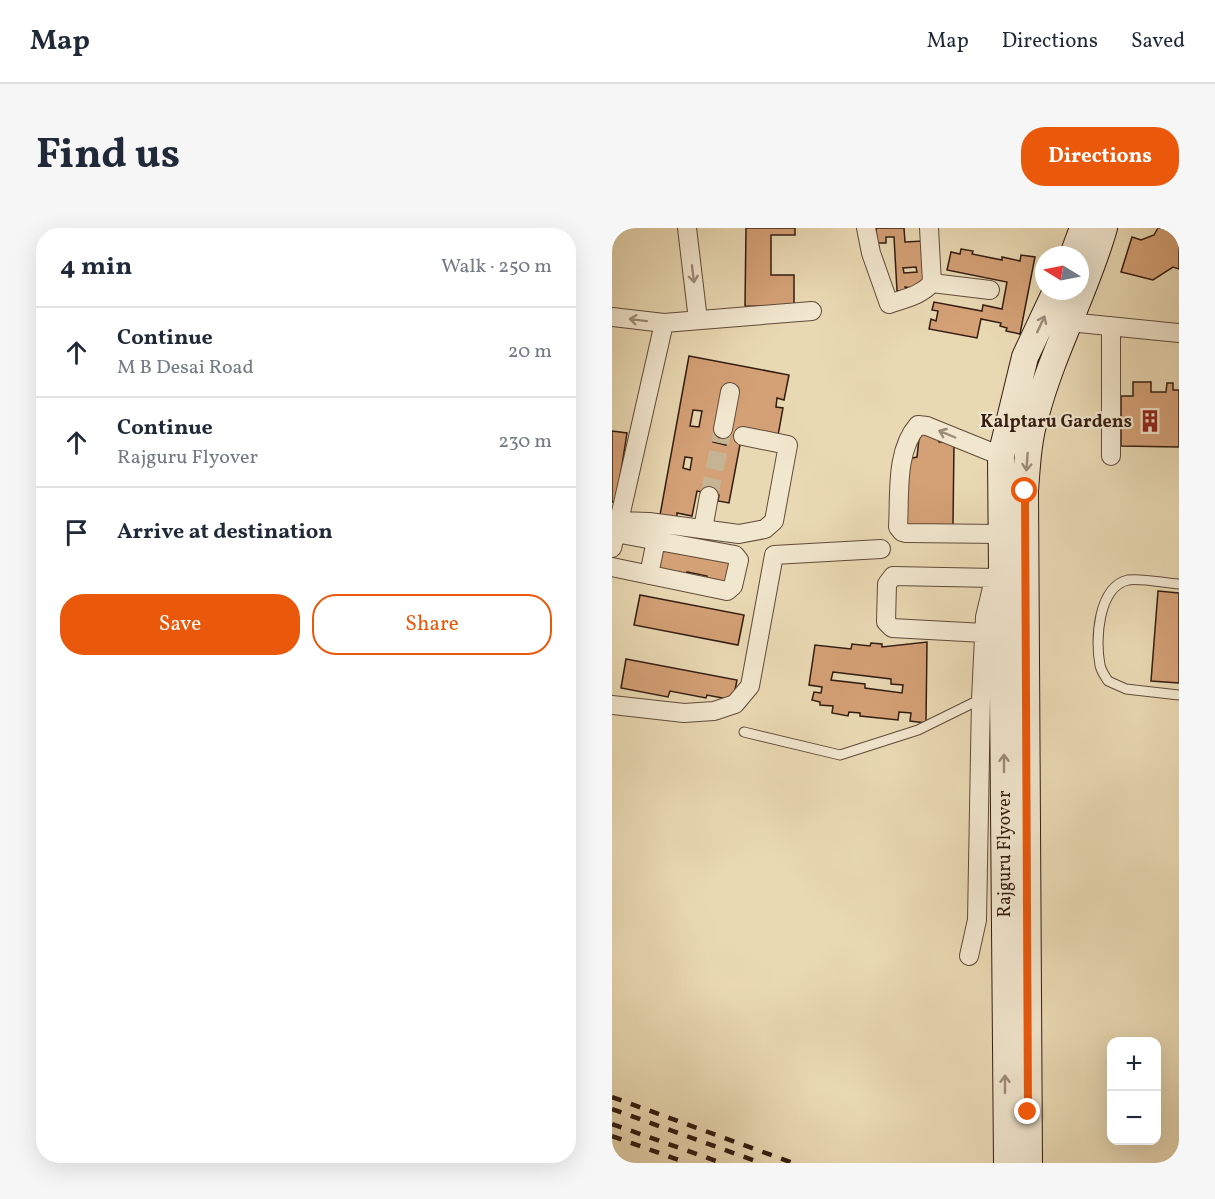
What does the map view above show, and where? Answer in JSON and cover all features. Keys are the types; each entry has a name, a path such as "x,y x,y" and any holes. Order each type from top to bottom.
{"main road":[{"path":"1076,246 1083,228"},
{"path":"1008,535 1025,491 1028,448 1036,413 1052,365 1098,250 1104,228"},
{"path":"1008,535 1001,456 1025,357 1052,300"},
{"name":"Rajguru Flyover","path":"1008,535 1015,608 1029,1163"},
{"name":"Rajguru Flyover","path":"1007,1163 1015,608"}],"street":[{"path":"687,228 698,320"},
{"path":"866,228 874,264 889,303 909,299 924,292 932,283 929,228"},
{"path":"932,283 990,290"},
{"path":"612,317 664,323 812,310"},
{"path":"1069,322 1179,333"},
{"path":"614,531 664,323"},
{"path":"1111,326 1111,456"},
{"path":"1025,357 1052,365"},
{"path":"614,531 648,522 740,534 765,530 774,521 789,445 728,433 730,392"},
{"path":"1001,456 927,426 918,425 912,432 902,463 898,527 906,533 1008,535"},
{"path":"703,529 709,496"},
{"path":"960,521 1008,535"},
{"path":"612,567 728,591 733,586 739,560 735,555 614,531"},
{"path":"969,956 977,920 981,699 985,617 994,578 1008,535"},
{"path":"649,575 656,540"},
{"path":"612,705 684,713 714,711 735,704 750,686 774,555 881,549"},
{"path":"984,633 892,628 886,622 887,584 893,576 994,578"}],"lane":[{"path":"1179,584 1130,580 1116,585 1104,604 1099,624 1098,648 1100,667 1108,681 1126,688 1179,694"},
{"path":"744,732 840,755 918,730 981,699"}],"building":[{"path":"746,228 795,228 795,235 771,235 771,275 794,275 794,307 745,306"},
{"path":"876,228 904,228 905,242 923,241 925,289 905,287 906,290 897,291 894,237 886,237 886,243 877,243","holes":["916,267 917,272 904,273 903,268"]},
{"path":"1158,228 1179,230 1179,269 1173,267 1153,280 1121,272 1132,237 1141,240 1154,235"},
{"path":"961,249 973,251 972,254 1002,260 1002,257 1020,261 1021,255 1035,257 1020,334 1006,331 1007,328 1000,326 1001,323 981,319 977,338 929,329 931,319 936,321 938,311 932,310 934,302 982,311 983,305 1002,309 1007,282 947,270 951,252 960,254"},
{"path":"689,356 789,375 784,400 777,398 776,407 783,408 777,441 742,434 729,503 718,501 719,495 697,491 692,516 677,513 677,518 660,515","holes":["724,386 737,389 726,445 713,442","693,410 702,411 699,427 690,426","685,457 692,458 690,470 683,468"]},
{"name":"Kalptaru Gardens","path":"1133,382 1151,382 1151,392 1166,392 1167,383 1173,383 1173,390 1179,390 1179,447 1121,446 1121,396 1133,396"},
{"path":"920,429 939,433 939,442 954,442 953,525 904,527 907,459 917,457"},
{"path":"612,431 627,433 616,503 612,502"},
{"path":"660,547 734,561 729,583 687,572 687,575 656,569"},
{"path":"1158,591 1179,593 1179,683 1151,681"},
{"path":"640,595 744,615 738,645 634,625"},
{"path":"927,642 926,723 910,721 911,713 899,712 898,720 860,716 860,713 849,712 848,716 832,713 833,706 820,705 820,702 812,700 814,692 821,693 822,687 809,685 815,645 851,649 852,644 870,646 871,643 882,644 882,647","holes":["833,672 891,679 891,684 903,685 902,693 865,688 865,684 831,680"]},
{"path":"626,659 737,680 733,700 707,695 706,698 670,691 668,697 621,688"}],"tunnel":[{"path":"709,496 723,429"}],"railway":[{"path":"612,1097 793,1163"},
{"path":"612,1109 761,1163"},
{"path":"612,1124 722,1163"},
{"path":"612,1136 687,1163"}],"place":[{"name":"Kalptaru Gardens","path":"1150,421"}],"route":[{"path":"1025,491 1028,1112"}]}
